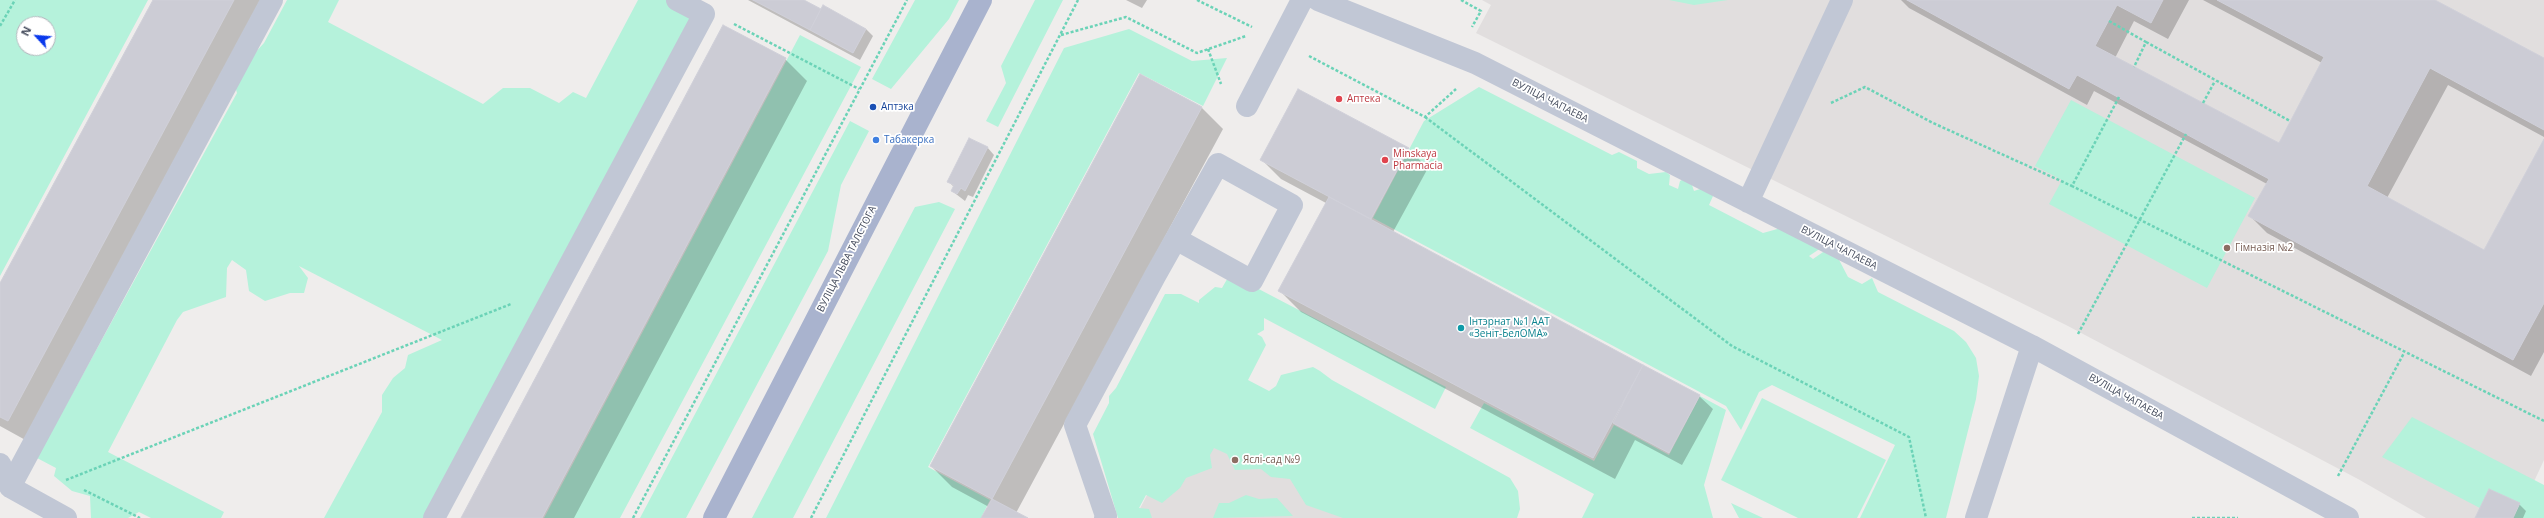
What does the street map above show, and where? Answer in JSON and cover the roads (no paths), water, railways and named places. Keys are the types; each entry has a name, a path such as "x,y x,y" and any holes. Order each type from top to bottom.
{"main road":[{"name":"ВУЛІЦА ЛЬВА ТАЛСТОГА","path":"714,518 981,0"}],"street":[{"path":"10,487 272,0"},
{"path":"434,518 704,14 677,0"},
{"path":"1247,106 1302,0"},
{"name":"ВУЛІЦА ЧАПАЕВА","path":"1318,0 1475,63 2032,346 2348,518"},
{"path":"1748,202 1842,0"},
{"path":"1105,518 1106,516 1075,425 1176,239 1218,164 1292,205 1252,281 1176,239"},
{"path":"1976,518 2032,346"},
{"path":"0,464 10,487 66,518"}],"place":[{"name":"Аптека","path":"1339,99"},
{"name":"Аптэка","path":"873,107"},
{"name":"Табакерка","path":"876,140"},
{"name":"Minskaya Pharmacia","path":"1385,160"},
{"name":"Гімназія №2","path":"2227,248"},
{"name":"Інтэрнат №1 ААТ «Зеніт-БелОМА»","path":"1461,328"},
{"name":"Яслі-сад №9","path":"1235,460"}]}
